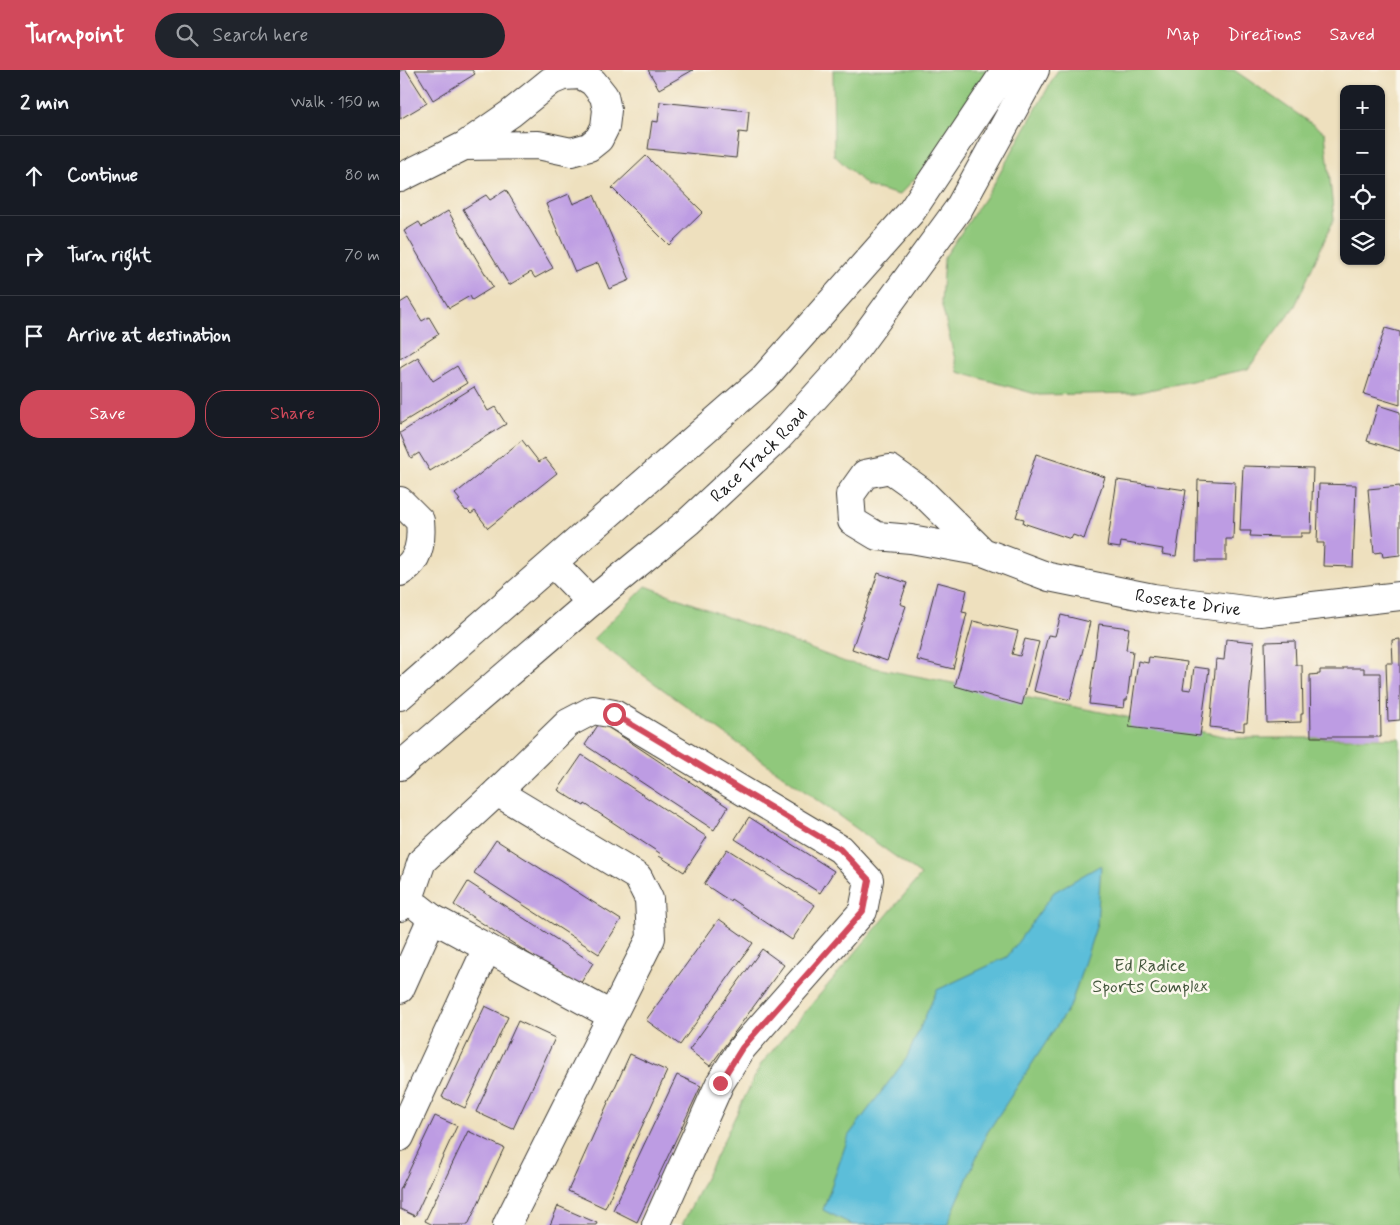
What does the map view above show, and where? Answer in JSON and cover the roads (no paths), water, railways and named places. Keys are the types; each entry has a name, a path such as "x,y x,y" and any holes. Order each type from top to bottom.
{"main road":[{"path":"400,696 769,373 911,212 1006,70"},
{"name":"Race Track Road","path":"400,766 591,602 688,522 778,438 844,365 959,208 1035,70"},
{"path":"400,178 464,146 551,82 564,76 580,75 593,82 604,96 607,110 605,127 599,139 589,147 571,152 538,145 464,146"},
{"path":"400,501 420,520 422,538 419,551 411,564 400,572"},
{"name":"Roseate Drive","path":"984,552 1048,577 1154,598 1260,612 1400,596"},
{"path":"553,564 591,602"},
{"path":"611,1015 405,903 422,861 568,723 593,710 614,714 840,849 869,880 863,911 742,1048 720,1083 656,1225"},
{"path":"497,792 638,877 649,900 651,938 507,1225"},
{"path":"400,989 432,918"},
{"path":"400,1136 487,948"}],"water":[{"path":"1101,865 1097,924 1071,1004 987,1133 947,1225 853,1225 823,1210 849,1135 906,1059 937,990 1007,957 1054,892"}],"park label":[{"name":"Ed Radice Sports Complex","path":"1150,975"}]}
